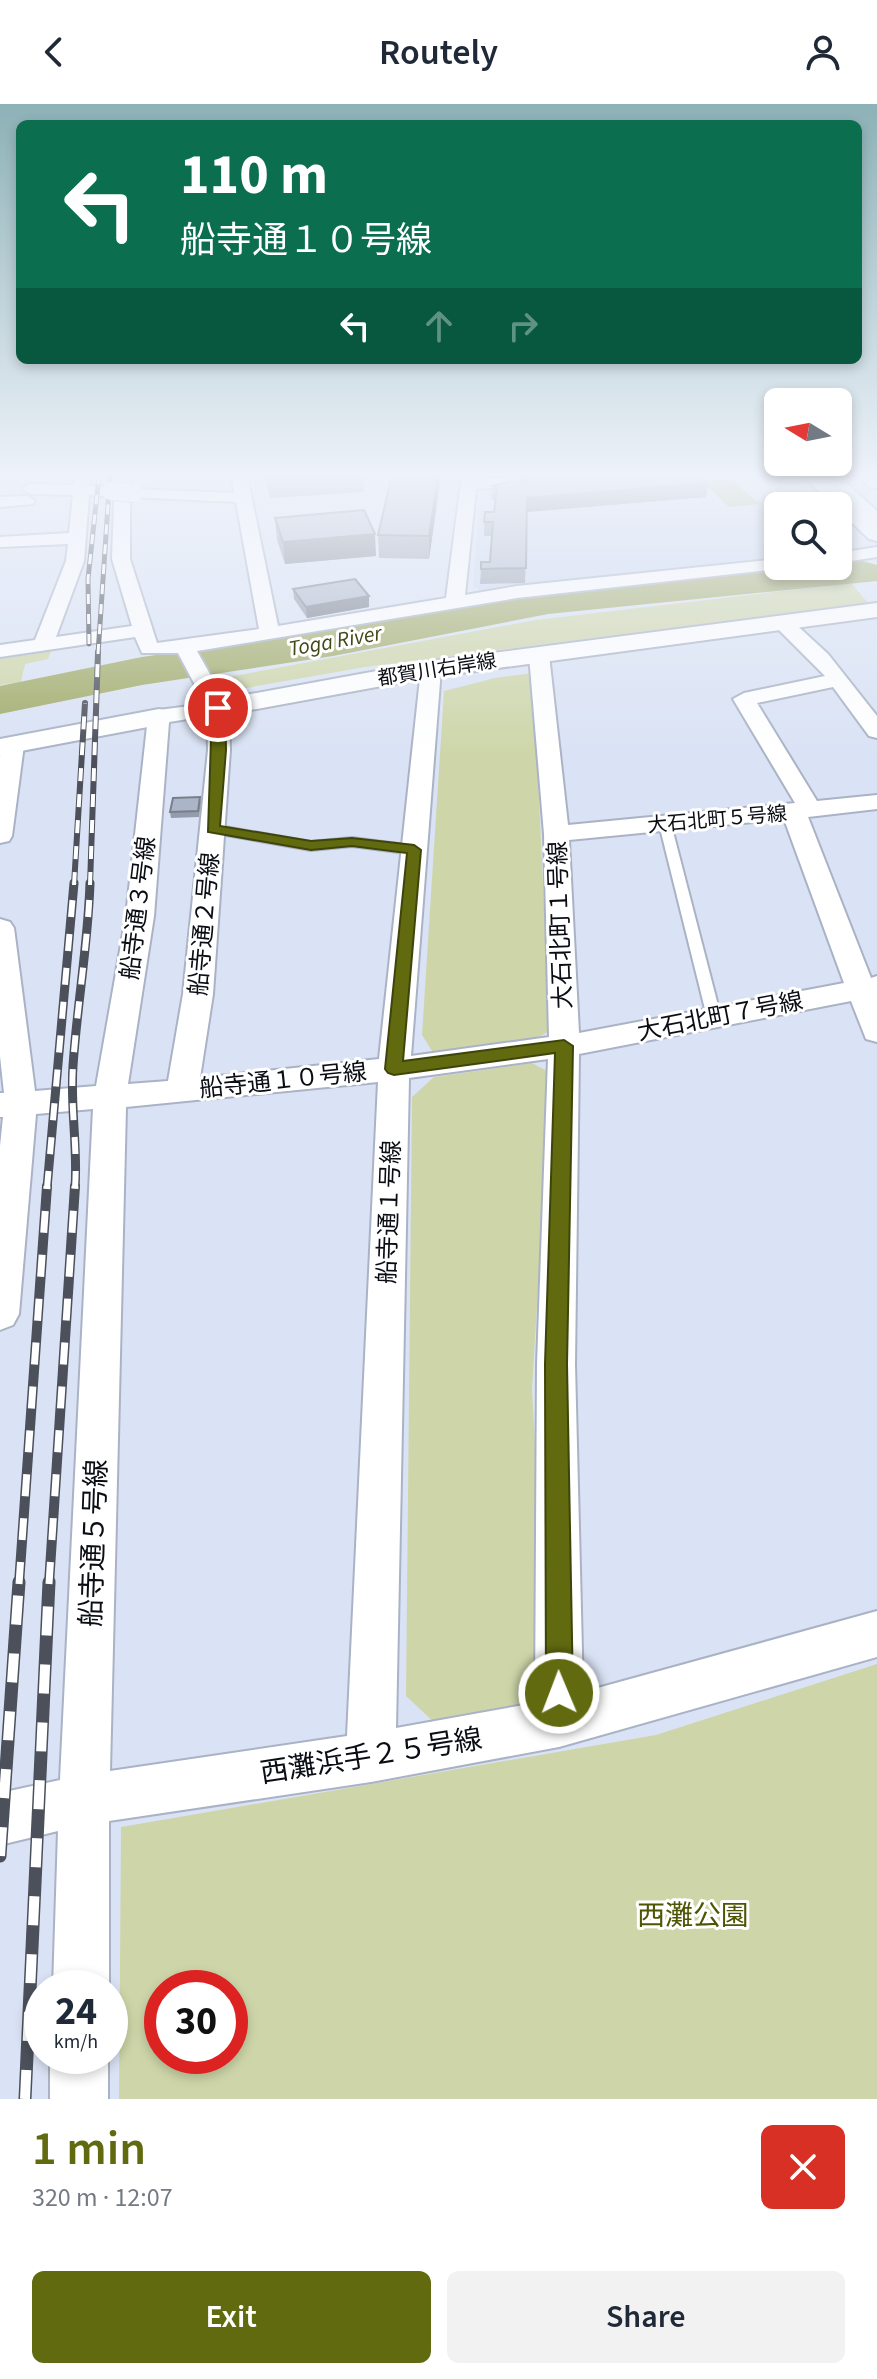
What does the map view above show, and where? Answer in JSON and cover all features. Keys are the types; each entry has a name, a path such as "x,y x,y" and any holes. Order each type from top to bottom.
{"street":[{"path":"43,644 72,568"},
{"path":"124,568 146,640"},
{"path":"257,568 269,632"},
{"path":"455,601 459,568"},
{"path":"0,651 43,644 146,640 186,650 269,632 455,601 742,568"},
{"name":"都賀川右岸線","path":"6,746 431,669 877,610"},
{"path":"783,623 821,658 877,731"},
{"path":"186,650 218,708"},
{"name":"大石北町１号線","path":"539,655 556,834 564,1046 556,1364 559,1723"},
{"name":"船寺通１号線","path":"371,1757 394,1069 431,669"},
{"path":"838,680 744,699 802,811 868,988 877,1032"},
{"name":"船寺通２号線","path":"182,1091 198,994 219,750 218,708"},
{"name":"船寺通３号線","path":"110,1098 140,916 159,717"},
{"path":"0,836 6,746"},
{"name":"大石北町５号線","path":"556,834 877,802"},
{"path":"0,928 11,1103 0,1314"},
{"name":"大石北町７号線","path":"564,1046 868,988"},
{"name":"船寺通１０号線","path":"11,1103 182,1091 394,1069 564,1046"},
{"name":"船寺通５号線","path":"81,1970 84,1800 110,1098"},
{"name":"西灘浜手２５号線","path":"0,1819 84,1800 371,1757 559,1723 877,1634"},
{"path":"79,2074 79,2099"}],"lane":[{"path":"665,824 714,1017"},
{"path":"213,829 311,846 352,842 414,850"}],"shaded area":[{"path":"474,568 711,568 523,588 520,585 481,591 473,586"}],"green space":[{"path":"851,583 868,603 365,667 229,691 223,678 536,620"},
{"path":"51,651 48,659 25,664 21,682 0,685 0,659"},
{"path":"533,673 550,1031 532,1040 434,1054 422,1035 444,691 495,678"},
{"path":"532,1063 551,1073 532,1389 547,1666 524,1705 437,1725 406,1696 412,1097 434,1077"},
{"name":"西灘公園","path":"877,1664 877,2099 119,2099 119,2074 128,2074 128,1970 120,1970 121,1827 656,1735"}],"building":[{"path":"355,579 369,596 306,607 293,589"},
{"path":"200,797 198,811 170,812 173,798"}],"waterway":[{"name":"Toga River","path":"0,700 142,671 333,643 548,602 863,573"}],"railway":[{"path":"89,568 89,644"},
{"path":"98,654 104,568"},
{"path":"90,885 98,652"},
{"path":"74,885 85,703"},
{"path":"47,1188 74,883"},
{"path":"75,1188 73,1066 90,883"},
{"path":"19,1584 47,1186"},
{"path":"49,1584 75,1186"},
{"path":"0,1856 19,1582"},
{"path":"25,2099 49,1582"}],"route":[{"path":"218,708 219,750 213,829 311,846 352,842 414,850 394,1069 564,1046 556,1364 559,1693"}]}
